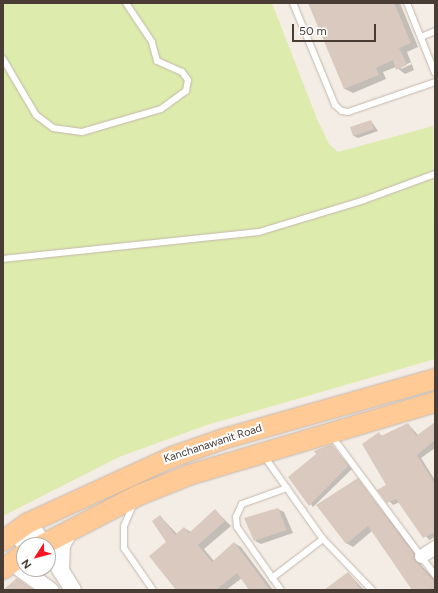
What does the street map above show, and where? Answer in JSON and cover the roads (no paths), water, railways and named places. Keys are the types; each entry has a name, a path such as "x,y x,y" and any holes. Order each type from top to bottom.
{"main road":[{"name":"Kanchanawanit Road","path":"38,537 128,474 223,439 435,379"},
{"name":"Kanchanawanit Road","path":"47,537 70,531 139,495 262,452 328,432 432,407"}],"street":[{"path":"61,571 62,545 70,531"},
{"path":"421,556 435,547"},
{"path":"13,562 50,590"},
{"path":"56,566 73,590"},
{"path":"45,577 53,590"}],"lane":[{"path":"3,59 36,115 58,130 98,129 161,109 186,91 188,80 182,72 157,61 152,42 126,3"},
{"path":"293,3 335,105 342,111 348,112 435,82"},
{"path":"407,3 435,73"},
{"path":"421,37 435,31"},
{"path":"3,259 259,232 364,200 435,174"},
{"path":"328,432 435,575"},
{"path":"262,452 323,539 372,590"},
{"path":"281,590 237,527 237,509 242,504 287,488"},
{"path":"139,495 126,516 124,548 153,590"},
{"path":"272,578 323,539"}]}
